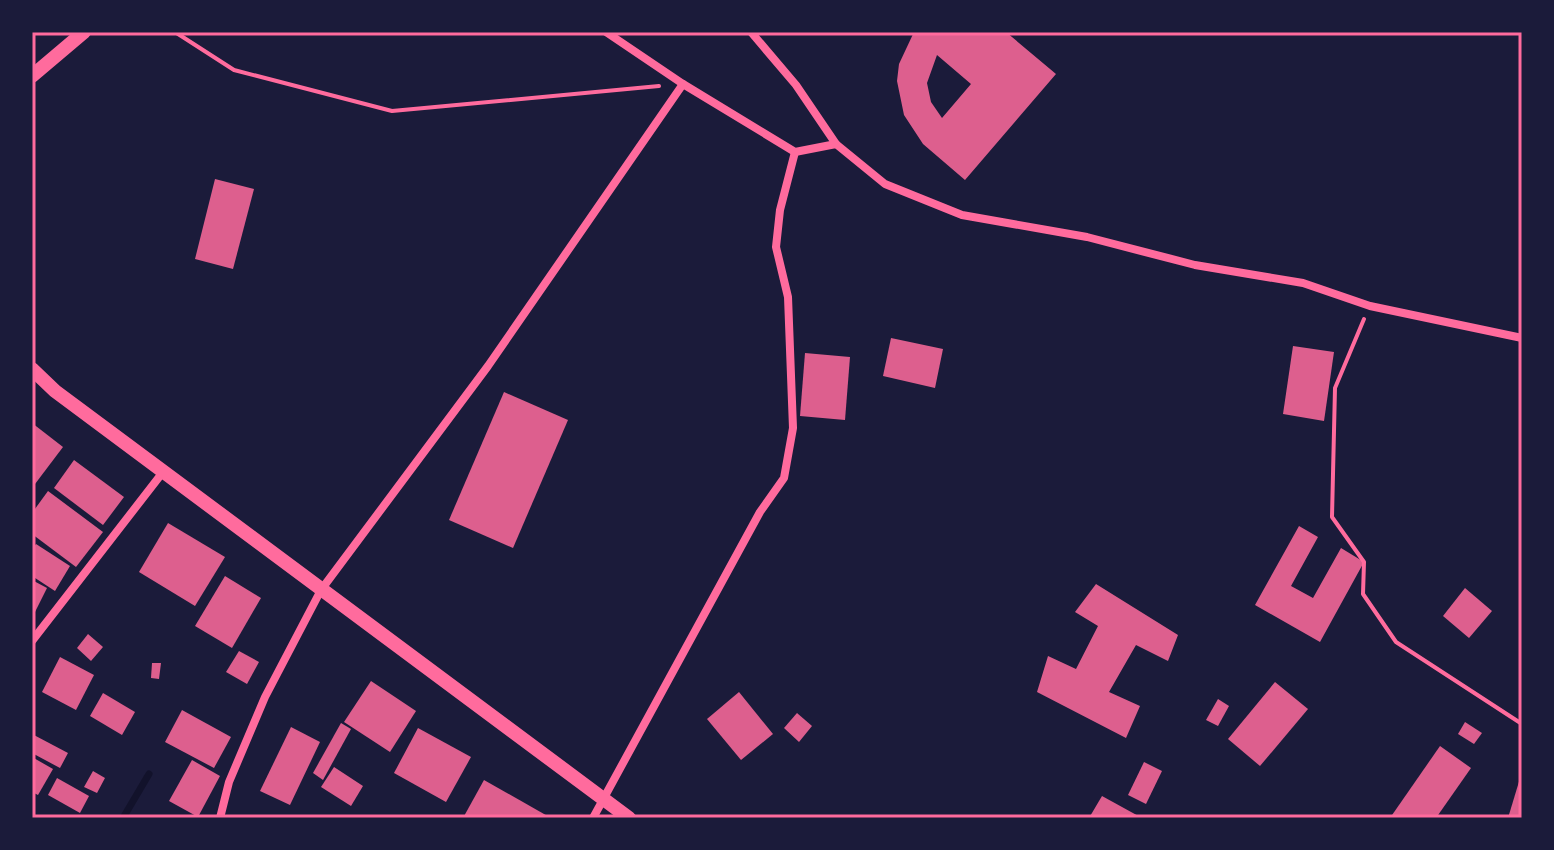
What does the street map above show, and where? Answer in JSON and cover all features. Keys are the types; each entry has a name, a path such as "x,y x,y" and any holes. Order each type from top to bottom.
{"street":[{"path":"32,76 84,32"},
{"path":"606,32 683,84 795,152 836,144"},
{"path":"751,32 796,85 836,144 885,184 962,215 1087,237 1195,265 1303,283 1370,306 1522,338"},
{"path":"220,818 229,782 265,697 321,590 488,366 683,84"},
{"path":"593,818 760,512 784,478 793,428 788,297 776,247 780,210 795,152"},
{"path":"32,369 55,391 629,818"},
{"path":"32,641 163,472"}],"path":[{"path":"175,32 234,70 392,111 683,84"},
{"path":"1370,306 1335,388 1332,517 1364,562 1363,594 1396,642 1522,724"}],"building":[{"path":"914,32 1006,32 1056,74 965,180 923,144 904,115 897,81 899,64","holes":["937,55 971,84 942,118 931,102 927,83"]},
{"path":"215,179 254,189 233,269 195,259"},
{"path":"891,338 943,349 935,388 883,376"},
{"path":"1293,346 1334,352 1324,421 1283,414"},
{"path":"805,353 850,357 845,420 800,416"},
{"path":"504,392 568,420 513,548 449,520"},
{"path":"32,423 63,447 32,488"},
{"path":"74,460 124,497 103,525 54,488"},
{"path":"48,491 103,532 76,567 32,534 32,513"},
{"path":"168,523 225,557 195,606 139,572"},
{"path":"1299,526 1318,537 1291,586 1313,598 1341,548 1364,562 1320,642 1255,605"},
{"path":"36,544 70,566 55,591 32,576 32,550"},
{"path":"225,576 261,598 232,648 195,626"},
{"path":"32,580 47,588 32,618"},
{"path":"1096,584 1178,635 1168,661 1136,645 1109,692 1140,706 1126,738 1037,692 1048,656 1076,669 1098,626 1075,612"},
{"path":"1465,588 1492,611 1469,638 1443,616"},
{"path":"88,634 103,647 91,661 77,648"},
{"path":"239,651 259,662 247,684 226,672"},
{"path":"60,657 94,675 76,710 42,692"},
{"path":"152,663 161,663 159,679 151,678"},
{"path":"371,681 416,711 390,752 344,722"},
{"path":"1275,682 1308,709 1260,766 1228,739"},
{"path":"739,692 773,734 741,760 707,719"},
{"path":"103,693 135,712 122,735 90,716"},
{"path":"1218,699 1229,706 1218,726 1206,720"},
{"path":"182,710 231,737 214,768 165,742"},
{"path":"797,713 812,726 799,742 784,728"},
{"path":"1465,722 1482,733 1474,744 1458,734"},
{"path":"341,723 351,729 323,780 313,773"},
{"path":"291,727 320,742 290,805 260,791"},
{"path":"418,728 471,757 446,802 394,773"},
{"path":"32,734 68,753 60,768 32,753"},
{"path":"1440,746 1471,768 1436,818 1390,818"},
{"path":"32,757 53,769 38,795 32,792"},
{"path":"192,760 220,776 198,817 169,801"},
{"path":"1144,762 1162,771 1146,804 1128,795"},
{"path":"334,767 363,786 351,806 321,787"},
{"path":"93,771 105,778 97,793 84,787"},
{"path":"1521,775 1522,818 1508,818"},
{"path":"57,778 89,796 80,813 48,795"},
{"path":"484,780 551,818 463,818"},
{"path":"1102,796 1142,818 1089,818"}],"waterway":[{"path":"123,818 149,774"}]}
